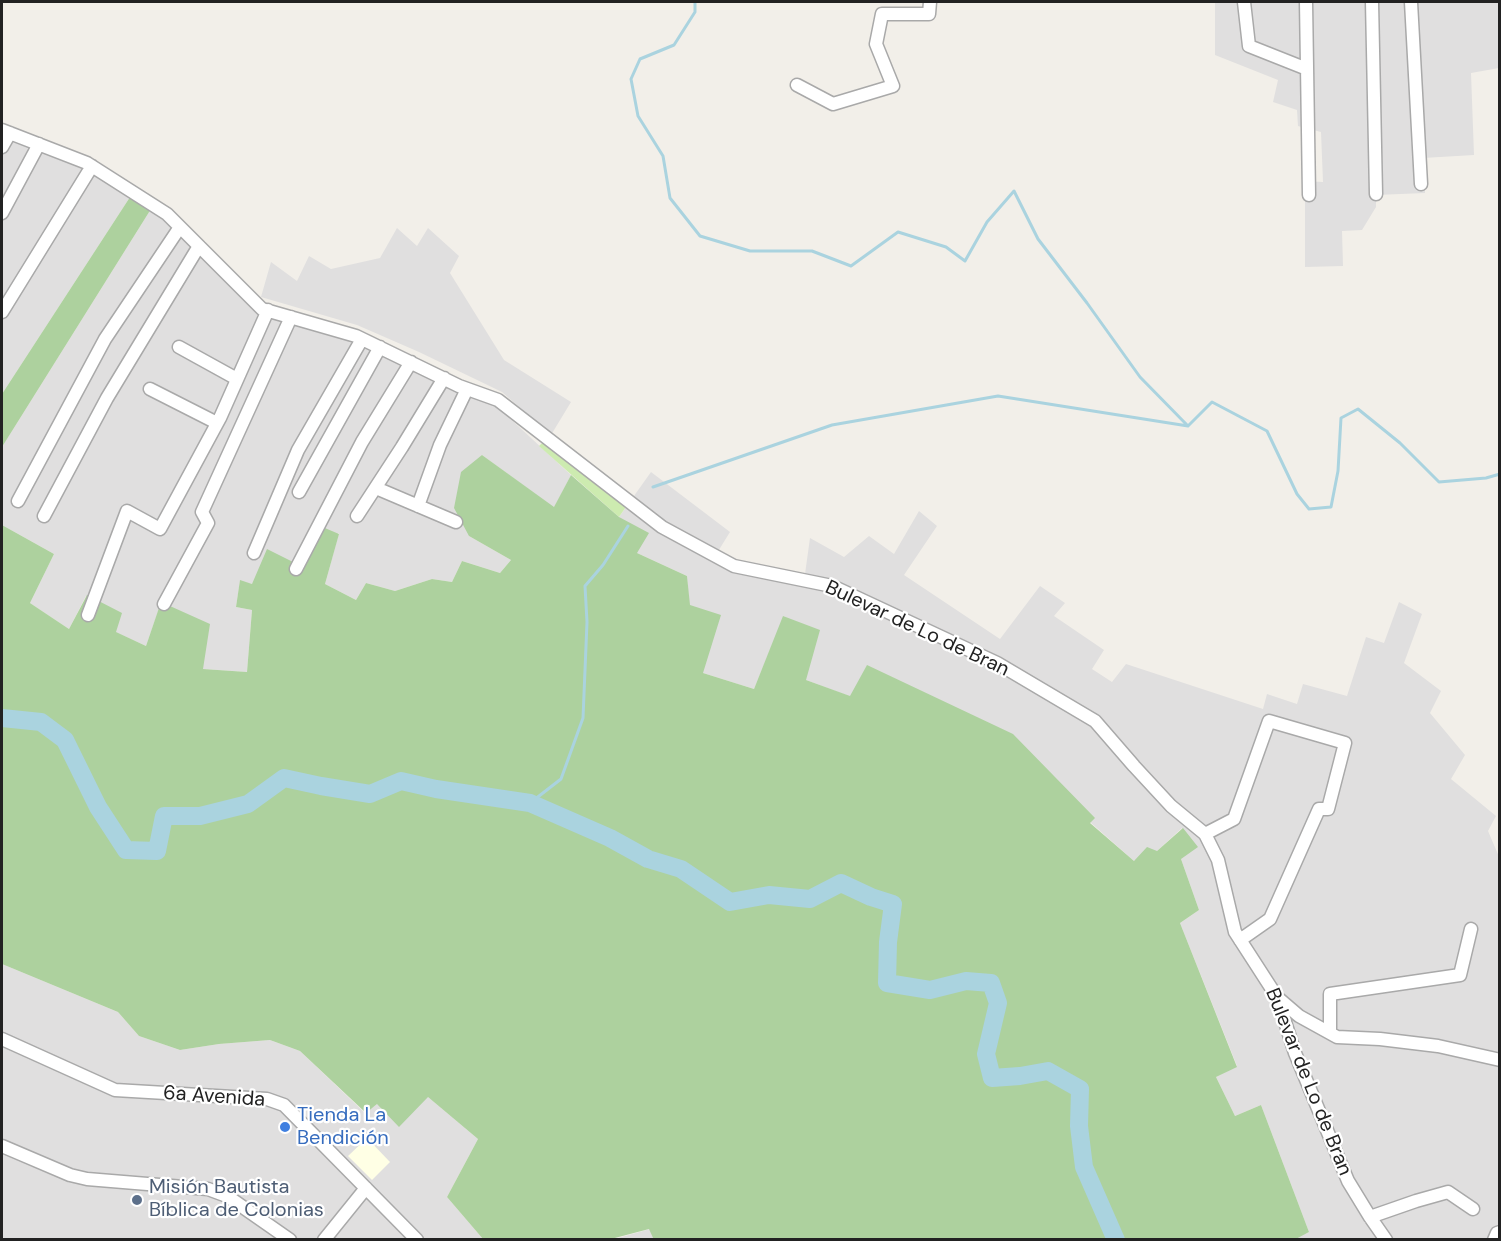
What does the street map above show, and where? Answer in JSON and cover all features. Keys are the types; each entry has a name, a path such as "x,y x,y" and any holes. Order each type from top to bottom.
{"street":[{"path":"797,85 833,104 893,86 876,44 882,14 929,14 930,2"},
{"path":"1244,2 1249,46 1307,69"},
{"path":"1306,2 1309,195"},
{"path":"1372,2 1376,194"},
{"path":"1412,2 1421,184"},
{"path":"2,147 6,131"},
{"name":"Bulevar de Lo de Bran","path":"6,131 92,166 167,214 262,309 356,336 467,389 498,400 662,527 734,566 832,586 997,663 1095,721 1171,806 1205,834 1218,860 1235,932 1277,997 1295,1053 1348,1181 1386,1239"},
{"path":"2,213 39,144"},
{"path":"2,312 92,166"},
{"path":"18,501 105,339 180,227"},
{"path":"44,516 107,398 199,246"},
{"path":"88,615 127,511 160,529 217,423 268,310"},
{"path":"164,604 208,523 202,512 291,317"},
{"path":"254,553 298,450 362,339"},
{"path":"179,347 237,379"},
{"path":"299,492 380,347"},
{"path":"296,569 362,442 411,362"},
{"path":"357,516 444,378"},
{"path":"150,389 217,423"},
{"path":"418,506 440,445 467,389"},
{"path":"376,488 456,522"},
{"path":"1205,834 1234,819 1269,721 1345,743 1328,808 1319,808 1270,919 1240,940"},
{"path":"1330,1033 1330,994 1460,975 1471,929"},
{"path":"1277,997 1299,1016 1337,1038 1380,1039 1438,1046 1500,1060"},
{"name":"6a Avenida","path":"2,1039 115,1090 267,1099 284,1105 417,1239"},
{"path":"2,1146 70,1175 87,1179 208,1189 226,1196 290,1239"},
{"path":"324,1239 366,1188"},
{"path":"1370,1217 1448,1192 1473,1209"},
{"path":"1494,1239 1500,1232"}],"shaded area":[{"path":"1215,2 1499,2 1499,68 1471,73 1474,155 1423,158 1425,193 1376,195 1376,207 1362,230 1342,231 1343,266 1305,267 1305,181 1323,182 1321,132 1298,126 1297,110 1273,102 1278,80 1215,55"},
{"path":"2,131 65,152 132,194 2,394"},
{"path":"151,209 250,302 371,343 490,400 571,475 554,508 482,455 469,536 511,560 500,573 462,561 452,582 432,579 395,591 366,583 356,600 325,584 339,533 252,584 240,581 236,607 252,610 247,672 203,669 161,603 146,646 115,632 86,596 69,629 30,603 54,554 2,525 2,447"},
{"path":"397,228 417,246 428,228 459,256 450,273 504,360 571,402 551,435 502,392 419,352 357,325 261,297 271,262 297,281 309,256 331,269 380,258"},
{"path":"651,472 730,532 717,553 729,558 805,574 810,538 844,557 869,536 894,554 919,511 937,526 904,575 1000,639 1040,586 1065,603 1054,616 1104,650 1092,669 1112,682 1126,664 1263,709 1267,694 1297,704 1303,684 1347,696 1366,637 1384,643 1399,602 1422,614 1404,663 1441,691 1430,713 1465,755 1451,779 1496,816 1488,831 1500,859 1499,1239 1294,1239 1309,1232 1261,1105 1235,1116 1216,1077 1237,1066 1180,923 1199,910 1181,859 1182,828 1157,851 1134,861 1090,822 1094,818 867,666 851,697 806,680 784,616 754,689 703,673 689,605 687,576 637,553 619,517"},
{"path":"2,964 118,1012 139,1036 180,1050 270,1040 300,1051 365,1113 377,1104 427,1096 478,1139 447,1197 483,1239 8,1240 2,1237"},
{"path":"367,1138 390,1162 372,1180 348,1156"},
{"path":"650,1229 654,1239 611,1240"}],"green space":[{"path":"132,194 151,209 2,447 2,394"},
{"path":"551,435 632,498 619,517 539,446"},
{"path":"482,455 554,507 571,475 619,517 649,533 637,553 687,576 690,605 721,615 703,673 754,689 783,616 820,630 806,680 850,696 867,665 1013,734 1095,818 1090,823 1134,861 1147,847 1157,851 1183,828 1198,847 1181,859 1199,910 1180,923 1237,1067 1216,1077 1235,1116 1261,1105 1309,1232 1294,1240 654,1240 649,1229 611,1239 483,1239 447,1197 478,1139 428,1097 399,1127 377,1104 366,1113 300,1051 270,1040 180,1050 139,1036 118,1012 2,964 2,525 54,554 30,603 69,629 87,595 122,613 116,632 146,646 161,602 210,624 203,669 247,672 252,610 236,607 240,580 252,584 267,549 293,562 313,523 339,534 325,584 356,600 366,583 395,591 432,579 452,582 462,561 500,573 511,560 469,536 454,508 461,472"}],"waterway":[{"path":"695,2 695,12 674,45 640,59 631,79 638,116 663,156 670,198 700,236 750,251 812,251 851,266 898,232 946,247 965,261 987,222 1014,191 1038,239 1140,377 1188,426 1212,402 1267,431 1297,494 1309,509 1331,507 1338,471 1341,418 1358,409 1400,443 1439,482 1486,478 1500,474"},
{"path":"653,487 832,425 998,396 1188,426"},
{"path":"530,803 561,779 583,718 587,622 585,586 603,565 628,526"},
{"path":"2,718 41,722 65,740 98,807 126,850 157,851 164,816 200,816 248,804 284,778 370,794 401,781 436,789 530,803 610,838 648,859 681,869 730,902 769,895 810,899 841,883 893,904 888,942 887,983 930,990 966,981 991,983 998,1003 986,1054 992,1078 1048,1071 1080,1089 1079,1126 1084,1167 1116,1240"}],"place":[{"name":"Tienda La Bendición","path":"285,1127"},
{"name":"Misión Bautista Bíblica de Colonias","path":"137,1200"}]}
